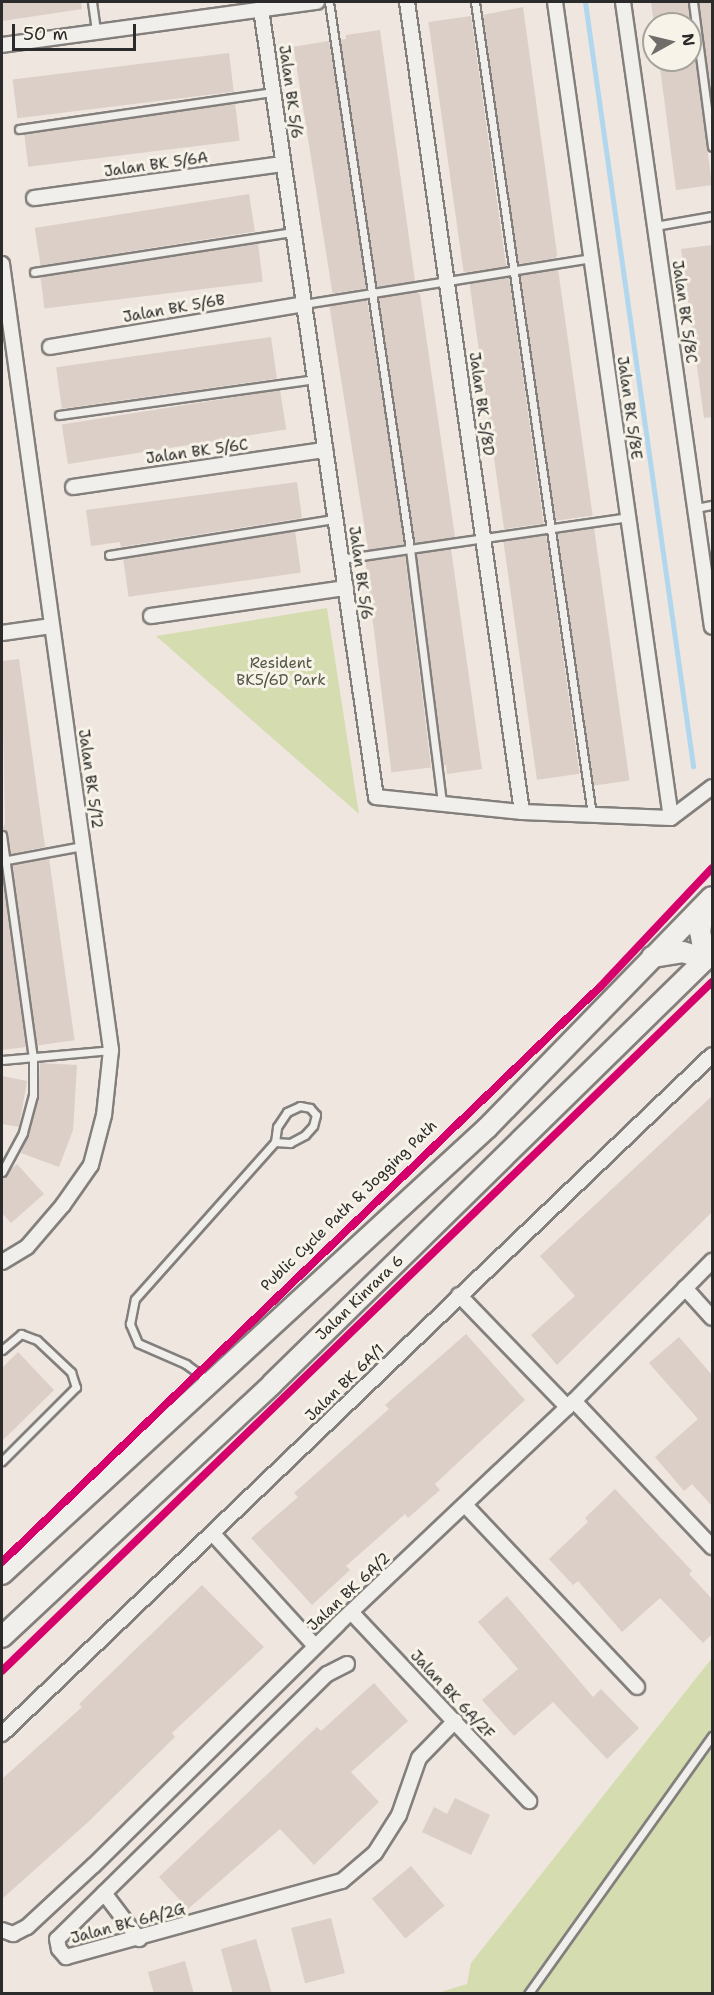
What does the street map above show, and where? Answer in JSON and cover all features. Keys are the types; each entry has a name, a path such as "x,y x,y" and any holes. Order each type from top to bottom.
{"main road":[{"path":"2,1574 209,1381 487,1128 708,902"},
{"path":"708,902 700,932 710,960"},
{"path":"652,957 683,952 710,960"},
{"name":"Jalan Kinrara 6","path":"2,1637 272,1384 710,960"}],"street":[{"path":"2,45 261,9 277,4 317,2"},
{"name":"Jalan BK 5/8D","path":"407,2 522,812"},
{"name":"Jalan BK 5/8E","path":"555,2 671,818"},
{"name":"Jalan BK 5/8C","path":"623,2 712,627"},
{"name":"Jalan BK 5/6","path":"261,9 376,798 522,812 671,818"},
{"name":"Jalan BK 5/6A","path":"34,198 283,164"},
{"name":"Jalan BK 5/12","path":"2,264 111,1050 104,1115 91,1165 63,1205 27,1246 2,1262"},
{"name":"Jalan BK 5/6B","path":"50,347 304,304"},
{"name":"Jalan BK 5/6C","path":"73,487 325,450"},
{"path":"150,616 346,588"},
{"path":"2,633 52,626"},
{"path":"671,818 712,787"},
{"name":"Jalan BK 6A/1","path":"2,1734 214,1535 459,1295 712,1055"},
{"name":"Jalan BK 6A/2","path":"2,1930 13,1934 27,1927 351,1612 466,1506 712,1261"},
{"path":"685,1288 712,1318"},
{"path":"459,1295 712,1547"},
{"path":"466,1506 637,1687"},
{"path":"214,1535 315,1647"},
{"name":"Jalan BK 6A/2F","path":"351,1612 529,1801"},
{"name":"Jalan BK 6A/2G","path":"347,1664 327,1674 57,1939 59,1949 66,1957 139,1939 342,1881 375,1853 399,1815 419,1758 455,1722"},
{"name":"Jalan BK 6A/2G","path":"104,1893 139,1939"}],"lane":[{"path":"92,2 96,32"},
{"path":"329,2 410,549 442,804"},
{"path":"475,2 592,815"},
{"path":"693,2 712,147"},
{"path":"19,129 273,92"},
{"path":"655,226 712,216"},
{"path":"34,272 294,232"},
{"path":"304,304 591,258"},
{"path":"59,415 315,379"},
{"path":"696,508 712,505"},
{"path":"341,559 628,517"},
{"path":"109,555 335,519"},
{"path":"2,835 3,861 33,1057 31,1105 23,1133 2,1172"},
{"path":"3,861 82,846"},
{"path":"2,1060 111,1050"},
{"path":"209,1381 186,1364 138,1343 130,1324 135,1299 275,1142 277,1126 287,1112 300,1107 310,1108 316,1115 314,1126 305,1136 290,1143 275,1142"},
{"path":"2,1350 21,1334 37,1340 71,1372 76,1387 2,1461"},
{"path":"528,1994 712,1736"}],"green space":[{"name":"Resident BK5/6D Park","path":"327,608 359,814 156,636"},
{"path":"712,1658 712,1993 434,1994 467,1984 471,1963"}],"building":[{"path":"2,2 81,2 82,9 2,21"},
{"path":"651,2 688,2 689,12 652,12"},
{"path":"699,2 712,2 712,108 702,12"},
{"path":"523,7 557,254 556,258 518,264 483,15"},
{"path":"471,16 506,267 464,273 428,22"},
{"path":"380,30 415,281 377,287 340,40 346,39 346,35"},
{"path":"329,41 368,288 333,294 293,47"},
{"path":"229,53 234,92 17,118 13,80"},
{"path":"661,72 697,72 712,185 676,190"},
{"path":"235,103 240,141 28,167 24,129"},
{"path":"249,194 255,232 41,265 35,228"},
{"path":"258,243 263,282 44,309 40,270"},
{"path":"712,245 712,417 704,418 681,249"},
{"path":"558,269 593,516 555,521 520,274"},
{"path":"509,277 544,524 504,529 469,283"},
{"path":"416,292 420,294 455,537 415,543 378,298"},
{"path":"367,300 406,544 368,550 329,306"},
{"path":"271,337 277,379 62,409 56,367"},
{"path":"280,390 286,430 68,464 62,425"},
{"path":"297,482 302,518 121,547 120,542 91,546 86,510"},
{"path":"594,528 629,781 593,786 557,533"},
{"path":"295,531 301,573 129,597 123,555"},
{"path":"546,535 580,774 537,780 503,541"},
{"path":"451,549 482,769 447,774 446,765 443,765 416,554"},
{"path":"405,555 431,767 391,772 365,560"},
{"path":"19,659 45,847 10,854 7,834 2,829 5,824 2,661"},
{"path":"49,858 75,1040 37,1045 11,863"},
{"path":"2,872 26,1047 2,1050"},
{"path":"40,1063 77,1065 73,1130 59,1167 21,1153 38,1096"},
{"path":"2,1076 27,1081 19,1127 2,1124"},
{"path":"712,1096 712,1212 557,1365 531,1335 575,1296 540,1256"},
{"path":"17,1164 44,1194 11,1223 2,1213 2,1178"},
{"path":"466,1334 525,1400 435,1484 440,1490 408,1518 405,1514 346,1566 350,1570 312,1605 251,1538 298,1497 294,1493 389,1409 385,1405"},
{"path":"679,1337 712,1375 712,1506 692,1484 684,1491 655,1457 698,1419 649,1363"},
{"path":"18,1352 54,1390 2,1441 2,1368"},
{"path":"615,1489 692,1571 689,1574 712,1599 712,1634 703,1643 660,1598 622,1632 578,1581 573,1585 549,1559 588,1522 585,1518"},
{"path":"202,1585 264,1647 172,1733 175,1737 87,1823 2,1899 2,1779 82,1707 79,1704"},
{"path":"507,1596 593,1697 601,1689 639,1728 607,1759 553,1702 514,1736 482,1700 518,1669 478,1622"},
{"path":"374,1683 408,1721 351,1772 379,1802 314,1865 280,1829 188,1909 159,1877 317,1727 321,1731"},
{"path":"455,1798 490,1815 471,1855 422,1832 434,1807 447,1814"},
{"path":"411,1866 444,1906 405,1939 372,1899"},
{"path":"331,1918 345,1973 305,1983 291,1928"},
{"path":"256,1939 272,1994 233,1994 221,1949"},
{"path":"185,1961 194,1994 154,1994 148,1972"}],"waterway":[{"path":"585,2 693,766"}],"cycle path":[{"name":"Public Cycle Path & Jogging Path","path":"2,1562 600,987 712,868"},
{"path":"2,1671 712,982"}]}
